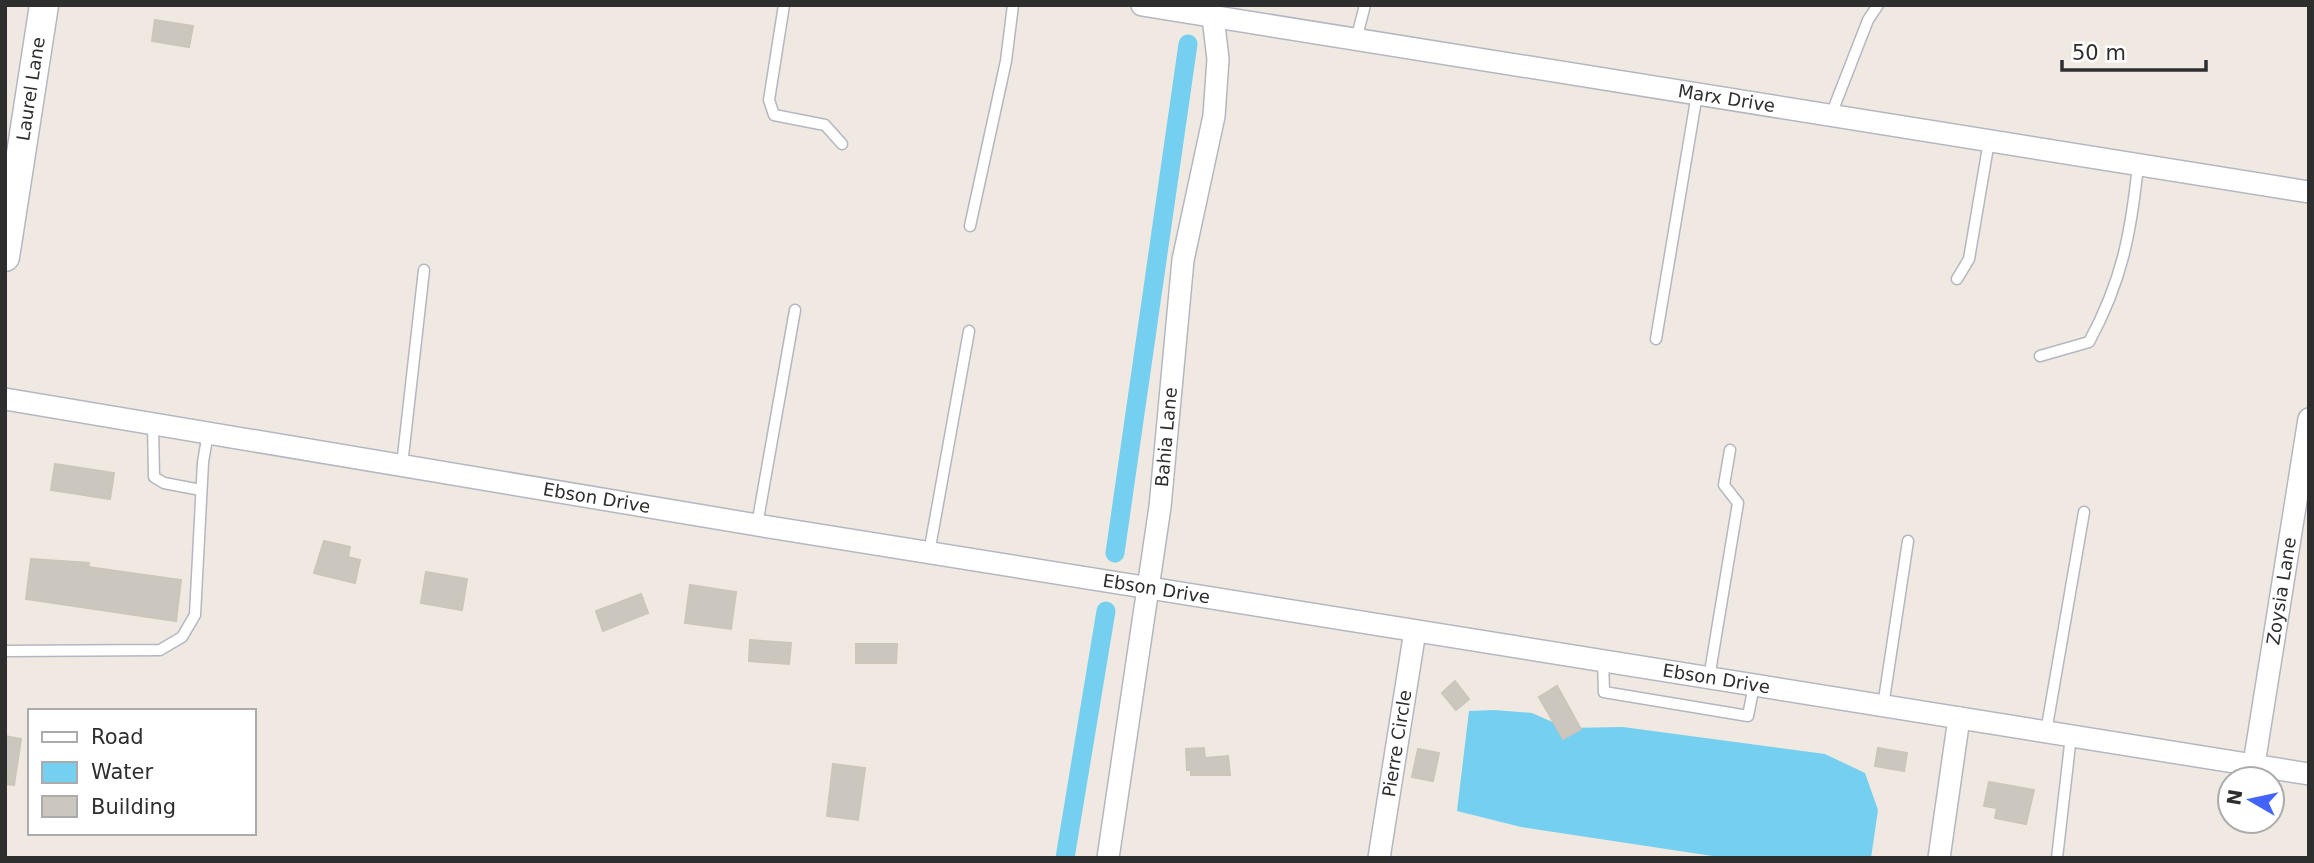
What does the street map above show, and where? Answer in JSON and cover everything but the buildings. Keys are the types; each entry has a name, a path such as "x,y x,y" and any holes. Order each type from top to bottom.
{"street":[{"name":"Laurel Lane","path":"5,257 44,5"},
{"name":"Marx Drive","path":"1142,5 2309,192"},
{"name":"Bahia Lane","path":"1108,858 1160,506 1182,260 1216,106 1218,59 1213,17"},
{"name":"Ebson Drive","path":"5,399 929,553 2309,774"},
{"name":"Zoysia Lane","path":"2254,764 2309,419"},
{"name":"Pierre Circle","path":"1379,858 1415,631"},
{"path":"1939,858 1959,718"}],"lane":[{"path":"784,5 769,100 774,115 825,125 842,144"},
{"path":"970,226 1006,61 1013,5"},
{"path":"1356,40 1365,5"},
{"path":"1831,116 1868,20 1878,5"},
{"path":"1657,339 1697,94"},
{"path":"1957,279 1969,259 1989,141"},
{"path":"2040,356 2089,342 2110,304 2131,233 2138,165"},
{"path":"402,465 424,270"},
{"path":"757,525 795,310"},
{"path":"929,553 969,331"},
{"path":"153,424 154,477 164,483 201,490"},
{"path":"5,651 160,650 182,637 195,615 201,490 208,433"},
{"path":"1709,678 1738,503 1724,485 1730,450"},
{"path":"2046,732 2084,512"},
{"path":"1883,706 1908,541"},
{"path":"1603,660 1604,692 1711,710 1748,716 1754,685"},
{"path":"2057,858 2071,736"}],"water":[{"path":"1469,711 1532,713 1566,728 1623,727 1825,754 1865,773 1878,810 1871,858 1719,857 1521,827 1457,811"}],"waterway":[{"path":"1115,553 1188,44"},
{"path":"1065,858 1106,611"}]}
